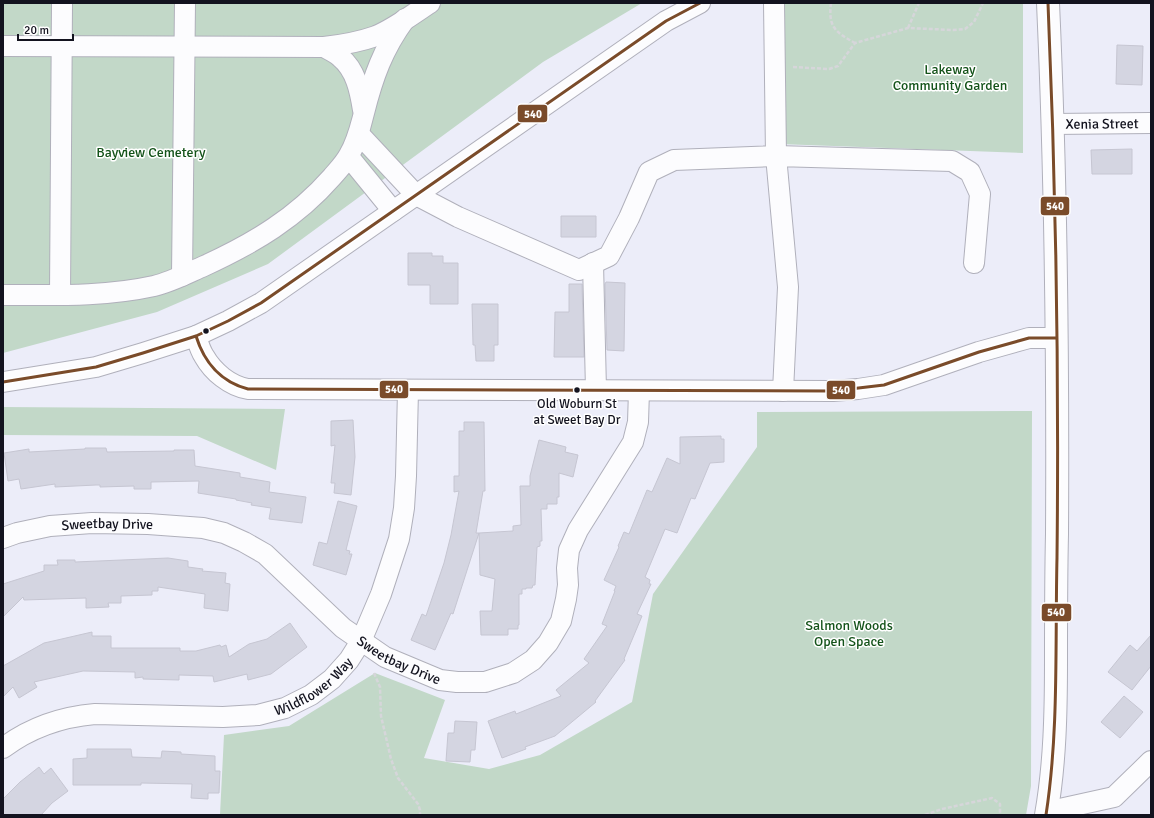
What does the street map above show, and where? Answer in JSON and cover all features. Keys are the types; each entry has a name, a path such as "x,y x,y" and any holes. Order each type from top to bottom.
{"main road":[{"path":"1046,813 1051,782 1055,724 1057,338 1053,124 1048,3"}],"street":[{"path":"60,295 62,3"},
{"path":"182,276 185,3"},
{"path":"3,46 324,47 350,44 377,36 430,3"},
{"path":"3,382 96,367 196,336 262,303 666,21 700,3"},
{"path":"774,3 776,156 788,287 783,391"},
{"path":"3,295 101,294 155,286 182,276 232,253 278,226 317,194 349,157 359,134 363,114 377,68 393,36 405,19"},
{"path":"324,47 340,56 350,68 359,89 363,114"},
{"name":"Xenia Street","path":"1053,124 1151,123"},
{"path":"359,134 416,195 458,217 578,270 609,256 629,218 649,172 674,160 776,156 952,161 970,172 980,194 974,263"},
{"path":"349,157 393,211"},
{"path":"593,263 596,390"},
{"path":"196,336 204,356 211,365 226,380 241,388 248,389 639,391 833,391 858,389 884,385 945,363 1029,338 1057,338"},
{"name":"Wildflower Way","path":"3,748 30,730 54,721 79,715 95,714 223,718 258,715 285,708 311,695 332,679 349,660 361,641 381,594 399,539 404,508 406,476 408,390"},
{"name":"Sweetbay Drive","path":"3,538 17,533 50,526 92,523 148,524 203,528 224,533 244,542 264,554 328,615 361,641 385,657 440,680 457,682 485,682 513,673 532,660 548,643 560,621 566,600 568,585 567,568 569,550 578,530 633,442 638,422 639,391"},
{"path":"1046,813 1114,797 1151,761"}],"path":[{"path":"831,3 830,14 832,25 838,33 855,43"},
{"path":"908,28 919,3"},
{"path":"775,65 829,69 838,66 855,43 908,28 953,30 965,29 974,22 983,3"},
{"path":"361,641 380,687 381,716 391,759 398,778 418,804 420,815"},
{"path":"925,815 942,809 992,798 1000,804 1000,815"}],"green space":[{"name":"Bayview Cemetery","path":"3,3 642,3 543,62 268,264 157,312 3,353"},
{"name":"Lakeway Community Garden","path":"779,3 1023,3 1023,153 779,144"},
{"path":"3,407 285,409 276,470 197,436 3,435"},
{"name":"Salmon Woods Open Space","path":"1032,411 1031,786 1026,815 220,815 224,735 289,726 375,673 445,700 424,758 489,769 540,755 632,702 653,594 757,447 757,412"}],"building":[{"path":"1117,45 1143,46 1142,85 1116,84"},
{"path":"1132,149 1132,174 1092,174 1091,150"},
{"path":"561,216 596,216 596,237 561,237"},
{"path":"408,253 432,253 432,256 443,256 443,263 458,263 458,304 430,304 430,285 408,285"},
{"path":"606,282 625,283 624,351 607,350"},
{"path":"569,284 582,284 584,357 554,357 555,312 569,312"},
{"path":"472,304 498,304 498,345 494,345 494,361 476,361 475,345 473,345"},
{"path":"353,420 355,457 351,495 334,493 335,483 331,483 335,445 331,446 331,421"},
{"path":"464,422 484,422 485,491 483,491 476,533 479,533 453,614 451,613 435,650 411,640 422,614 426,616 444,563 451,535 459,491 454,492 454,476 459,476 459,431 464,431"},
{"path":"721,436 721,439 724,439 724,462 710,463 695,499 691,498 677,533 665,529 645,577 650,580 649,584 651,584 637,614 642,616 624,659 625,660 595,701 596,702 555,736 525,747 526,749 502,758 488,721 515,711 516,714 561,696 556,690 589,663 584,659 607,626 602,624 616,586 604,580 624,532 629,534 647,490 652,492 667,458 680,464 680,437"},
{"path":"539,440 566,447 565,452 578,455 573,477 559,473 559,497 557,497 557,504 547,504 547,509 541,509 542,541 540,541 540,546 537,547 535,585 533,585 532,588 522,589 522,594 519,594 518,629 508,629 508,635 481,635 480,611 492,611 495,579 480,575 479,533 513,531 513,526 521,525 520,486 530,486 530,476"},
{"path":"106,448 107,452 194,450 195,466 240,473 240,477 270,482 269,492 306,497 302,523 269,519 271,508 251,505 252,503 236,499 198,493 199,481 151,482 151,489 134,489 134,486 100,487 100,485 55,487 55,484 21,489 19,479 8,481 4,453 29,449 29,452"},
{"path":"338,501 357,506 346,550 350,551 349,554 352,554 346,575 313,565 319,542 327,544"},
{"path":"168,558 188,561 188,567 203,569 202,571 226,573 225,583 230,584 228,611 204,608 205,594 158,587 158,591 152,591 152,595 121,596 121,603 108,603 109,607 86,608 86,598 24,600 23,597 3,617 3,584 44,571 44,565 58,565 57,560 75,560 75,562"},
{"path":"290,623 307,647 271,674 248,680 247,674 214,682 213,676 179,675 179,680 143,679 143,677 135,678 135,672 83,671 34,682 37,687 19,698 13,687 3,697 3,666 44,643 92,632 92,636 111,636 111,648 180,648 180,651 196,651 226,645 229,657 249,644 267,639"},
{"path":"1151,635 1151,666 1132,690 1108,672 1130,645 1137,651"},
{"path":"1124,696 1143,712 1120,738 1101,722"},
{"path":"455,721 477,722 475,750 471,750 470,762 446,761 448,733 454,733"},
{"path":"87,749 131,749 132,757 161,758 162,751 181,752 181,754 215,756 215,771 220,771 219,793 208,793 208,799 191,798 192,784 141,783 141,785 73,785 73,759 87,758"},
{"path":"39,767 44,774 51,768 68,791 52,803 41,815 3,815 3,799 20,782"}],"transit line":[{"name":"540","path":"3,382 96,367 196,336 228,321 261,303 666,21 700,3"},
{"name":"540","path":"1046,815 1055,719 1058,489 1056,280 1048,3"},
{"name":"540","path":"196,336 204,354 215,370 238,386 248,389 833,391 884,385 979,352 1029,338 1057,338"}],"place":[{"name":"Old Woburn St at Sweet Bay Dr","path":"577,390"}]}
